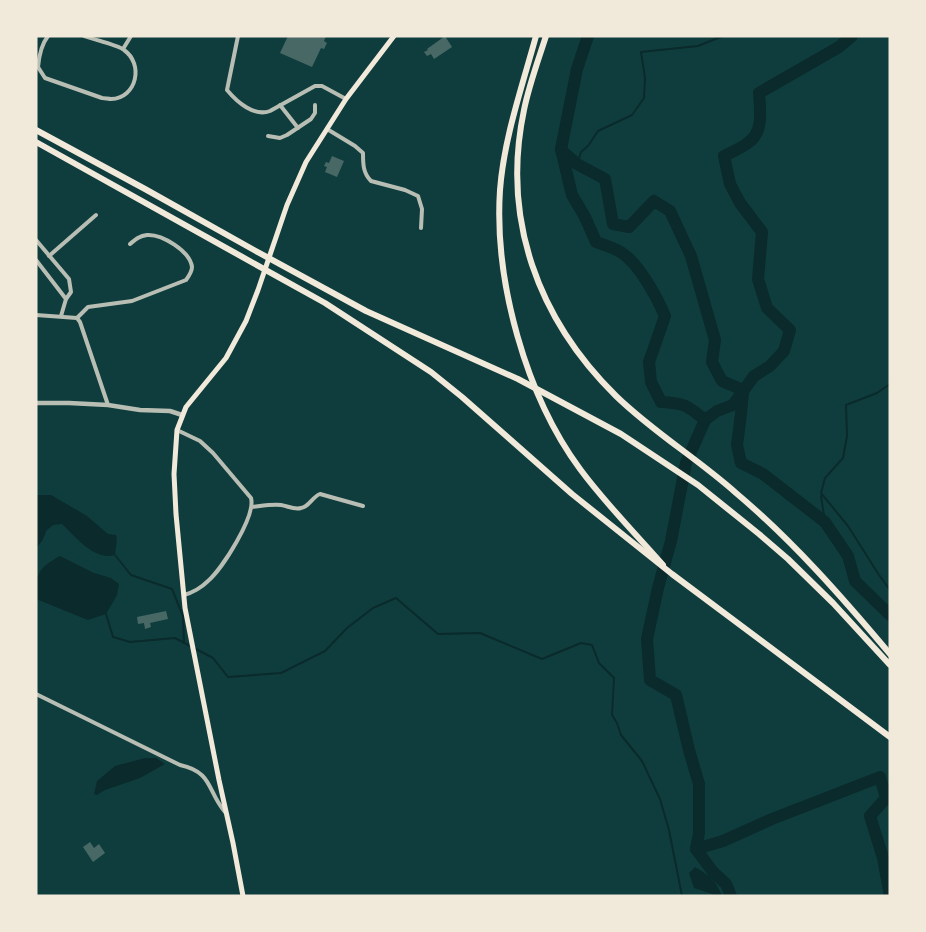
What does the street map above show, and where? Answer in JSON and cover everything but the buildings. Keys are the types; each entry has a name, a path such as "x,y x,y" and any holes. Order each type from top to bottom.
{"main road":[{"path":"243,896 196,667 184,595 174,474 177,430 186,407 225,358 246,321 297,180 306,162 346,99 394,36"},
{"path":"536,36 509,135 501,189 501,232 506,284 515,330 534,386 553,425 578,467 672,574"},
{"path":"546,36 524,111 517,169 518,202 523,232 541,291 550,308 588,365 628,407 735,492 789,541 890,654"},
{"path":"36,130 366,310 518,379 621,434 698,485 788,559 841,611 890,666"},
{"path":"36,142 325,303 431,372 572,494 634,544 890,737"}],"street":[{"path":"48,36 40,53 38,67 45,78 111,99 124,95 136,75 131,58 123,50 84,36"},
{"path":"123,50 131,36"},
{"path":"238,36 227,90 235,101 264,113 315,86 322,86 346,99"},
{"path":"280,105 298,128"},
{"path":"268,136 280,138 298,128 311,119 315,113 315,105"},
{"path":"327,129 356,146 363,153 364,171 370,181 405,190 418,196 422,209 421,228"},
{"path":"49,256 96,215"},
{"path":"77,318 88,307 132,301 186,280 191,272 192,267 189,260 180,248 162,238 150,235 138,237 130,244"},
{"path":"36,240 69,279 71,292 66,299 61,316"},
{"path":"36,260 66,299"},
{"path":"36,315 77,318 108,405"},
{"path":"36,403 108,405 140,410 170,411 182,416"},
{"path":"177,430 200,441 213,453 251,498 252,507 244,529 221,565 208,581 184,595"},
{"path":"252,507 279,505 301,508 320,494 363,506"},
{"path":"36,694 180,765 191,767 202,774 226,813"}],"water":[{"path":"36,495 51,495 87,516 108,534 116,535 115,555 107,556 92,551 62,524 53,525 46,531 40,544 36,547"},
{"path":"60,556 94,573 111,578 119,584 117,595 106,614 88,620 36,599 39,573 42,568"},
{"path":"145,758 156,758 165,764 140,778 97,795 94,794 97,781 115,766"},
{"path":"695,867 712,879 722,896 714,896 694,888 689,873"}],"waterway":[{"path":"588,36 577,69 561,149 572,195 596,242 619,251 635,265 665,316 649,362 651,382 661,402 685,406 705,420 686,463 671,541 647,639 650,680 676,695 699,784 699,833 696,849 723,841 772,819 880,777 886,798 870,816 883,858 890,896"},
{"path":"577,164 581,152 598,131 632,115 644,98 645,78 641,52 698,46 723,36"},
{"path":"705,420 717,411 733,405 754,376 770,366 784,351 790,330 767,308 758,279 762,232 740,203 730,184 724,156 746,144 757,132 760,119 759,93 839,47 852,36"},
{"path":"561,150 577,164 605,179 613,224 629,227 654,201 670,211 691,256 715,340 712,362 722,381 743,390"},
{"path":"890,384 877,393 846,405 847,436 843,458 825,478 821,493 848,526 890,590"},
{"path":"743,391 737,445 741,463 763,474 825,522 848,556 855,581 890,615"},
{"path":"821,496 825,522"},
{"path":"115,555 131,575 172,589 183,616 184,643"},
{"path":"106,614 113,637 130,642 175,638 213,658 228,677 281,673 325,651 347,628 373,608 396,598 438,634 480,633 542,659 581,643 592,645 599,663 614,678 612,715 621,735 642,761 660,799 669,830 682,896"},
{"path":"696,849 713,872 726,884 731,896"}]}
